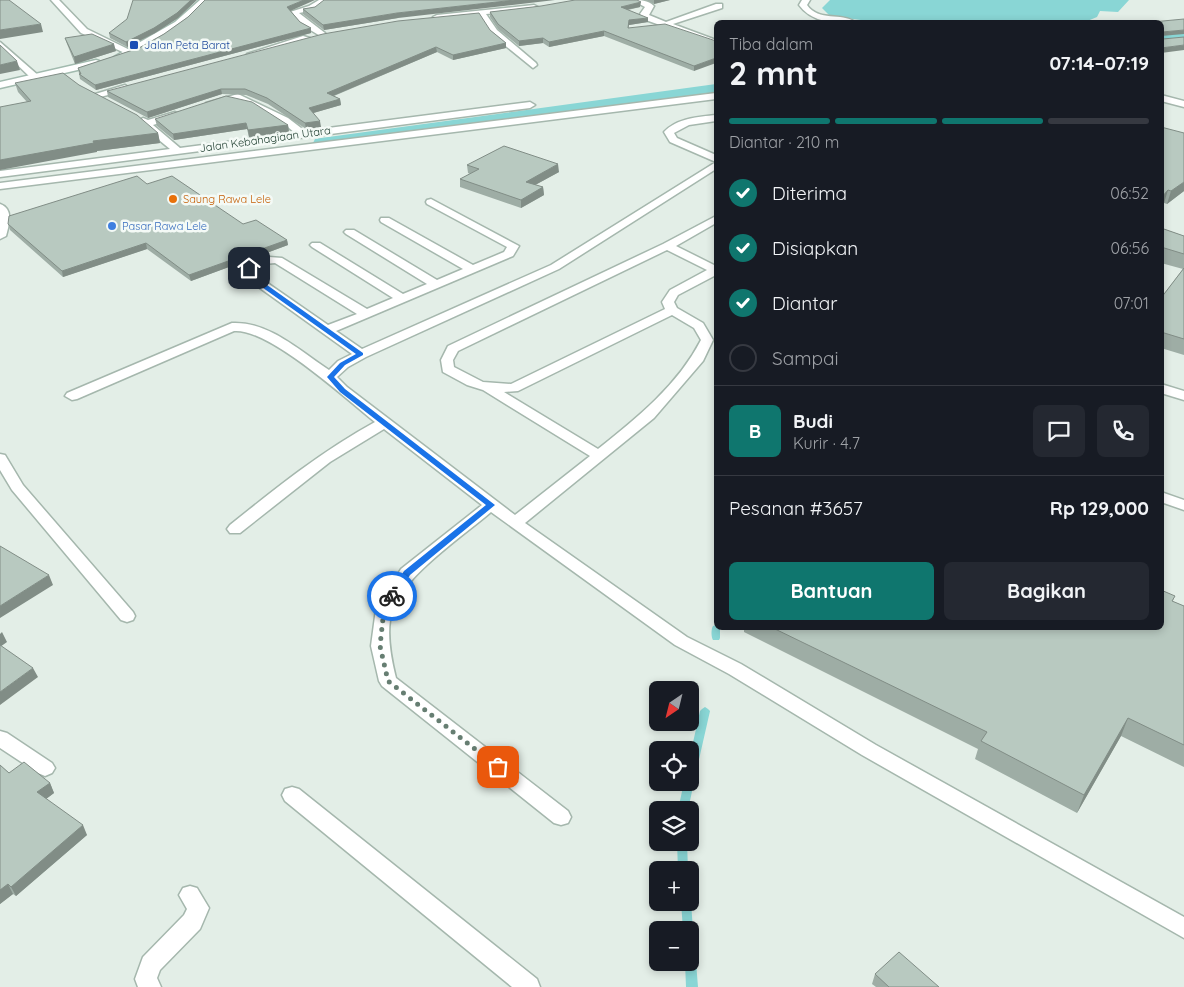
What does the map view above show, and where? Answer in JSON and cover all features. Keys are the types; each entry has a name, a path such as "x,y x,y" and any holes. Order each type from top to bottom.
{"street":[{"path":"54,0 84,31 130,52"},
{"path":"0,85 113,59 130,52 178,24 204,0"},
{"path":"322,34 305,23 294,12 312,8 324,0"},
{"path":"636,0 650,6 644,14 646,17 714,42"},
{"path":"806,0 803,5 805,10 813,15 840,20"},
{"path":"642,27 667,24 719,6"},
{"path":"426,19 542,7"},
{"path":"481,12 494,32 533,65"},
{"path":"241,57 331,33"},
{"path":"0,44 36,78"},
{"path":"61,72 70,79"},
{"path":"96,95 133,86"},
{"path":"86,90 109,102"},
{"path":"0,186 714,96"},
{"path":"202,106 226,98 238,97 285,120 302,134"},
{"path":"1164,99 1184,104"},
{"name":"Jalan Kebahagiaan Utara","path":"0,174 530,106"},
{"path":"145,124 186,111"},
{"path":"134,116 178,151"},
{"path":"714,118 687,122 675,126 669,132 673,140 714,158"},
{"path":"330,377 343,364 361,354 554,267 714,166"},
{"path":"328,330 509,254 513,246 431,202"},
{"path":"0,207 5,219 0,236"},
{"path":"385,220 473,270"},
{"path":"599,455 489,389 471,383 448,368 447,360 453,350 666,246 714,220"},
{"path":"350,232 437,285"},
{"path":"316,244 403,299"},
{"path":"666,246 714,269"},
{"path":"361,354 247,274 249,268 256,262 268,259 278,260 366,314"},
{"path":"514,523 660,403 698,358 707,340 699,326 672,310 668,302 674,293 714,271"},
{"path":"489,389 513,388 672,310"},
{"path":"72,396 223,331 242,325 269,336 330,377 342,390 514,523 681,641 735,670 869,750 1184,928"},
{"path":"1164,389 1184,396"},
{"path":"235,529 326,457 355,438 384,423"},
{"path":"0,458 17,487 127,616"},
{"path":"1164,497 1184,504"},
{"path":"491,505 407,573 384,609 380,646 388,681 561,816"},
{"path":"1,740 45,768"},
{"path":"292,795 529,987"},
{"path":"150,987 146,979 151,964 192,922 198,908 190,895"}],"water":[{"path":"830,0 1129,0 1118,12 1100,11 1097,17 1090,20 861,20 830,16 822,8"}],"building":[{"path":"0,0 9,0 41,24 0,30"},
{"path":"133,0 191,0 177,13 154,28 126,42 109,33 127,19"},
{"path":"205,0 304,0 287,7 300,22 311,28 95,85 79,74 81,74 78,68 139,48 164,34 188,17"},
{"path":"324,0 515,0 397,13 323,25 303,9 315,7"},
{"path":"575,0 637,0 641,2 621,7 648,18 629,20 628,28 665,24 714,40 714,59 694,66 604,31 549,42 543,38 519,41 498,24 490,12"},
{"path":"479,13 490,30 506,43 453,55 436,47 327,93 340,99 309,108 320,121 305,123 267,98 245,89 221,89 147,112 107,91 323,34 398,21"},
{"path":"1184,19 1184,30 1164,32 1164,21"},
{"path":"92,34 114,44 74,57 65,38"},
{"path":"1184,37 1184,45 1164,48 1164,39"},
{"path":"0,45 17,61 0,65"},
{"path":"63,73 79,85 137,115 158,133 93,141 94,143 0,160 0,107 31,101 15,83"},
{"path":"226,96 252,102 288,125 248,130 246,123 173,134 155,119"},
{"path":"1164,128 1184,133 1184,182 1171,191 1168,190 1164,195"},
{"path":"504,146 558,164 526,182 543,187 521,200 460,179 479,169 467,165"},
{"name":"Pasar Rawa Lele","path":"137,176 147,184 172,176 243,224 256,220 287,240 189,275 146,243 62,271 8,224 9,216"},
{"path":"1164,229 1184,236 1184,254 1164,248"},
{"path":"1184,268 1184,339 1164,333 1164,294"},
{"path":"0,546 49,575 0,606"},
{"path":"1164,591 1175,596 1172,601 1184,606 1184,745 1128,718 1084,795 981,741 987,732 777,630 1164,630"},
{"path":"0,645 33,668 0,692"},
{"path":"24,762 50,783 37,792 83,825 11,887 8,884 0,890 0,765 9,773"},
{"path":"899,952 939,987 889,987 875,974"}],"waterway":[{"path":"1164,38 1184,35"},
{"path":"321,143 714,89"},
{"path":"716,630 716,638"},
{"path":"698,741 705,711"},
{"path":"685,801 687,791"},
{"path":"682,851 683,861"},
{"path":"687,911 687,921"},
{"path":"691,971 692,987"}],"way so far":[{"path":"392,596 384,609 380,646 388,681 498,767"}],"place":[{"name":"Jalan Peta Barat","path":"134,45"},
{"name":"Saung Rawa Lele","path":"173,199"},
{"name":"Pasar Rawa Lele","path":"112,226"}],"route":[{"path":"249,268 247,274 361,354 343,364 330,377 342,390 491,505 407,573 392,596"}]}
